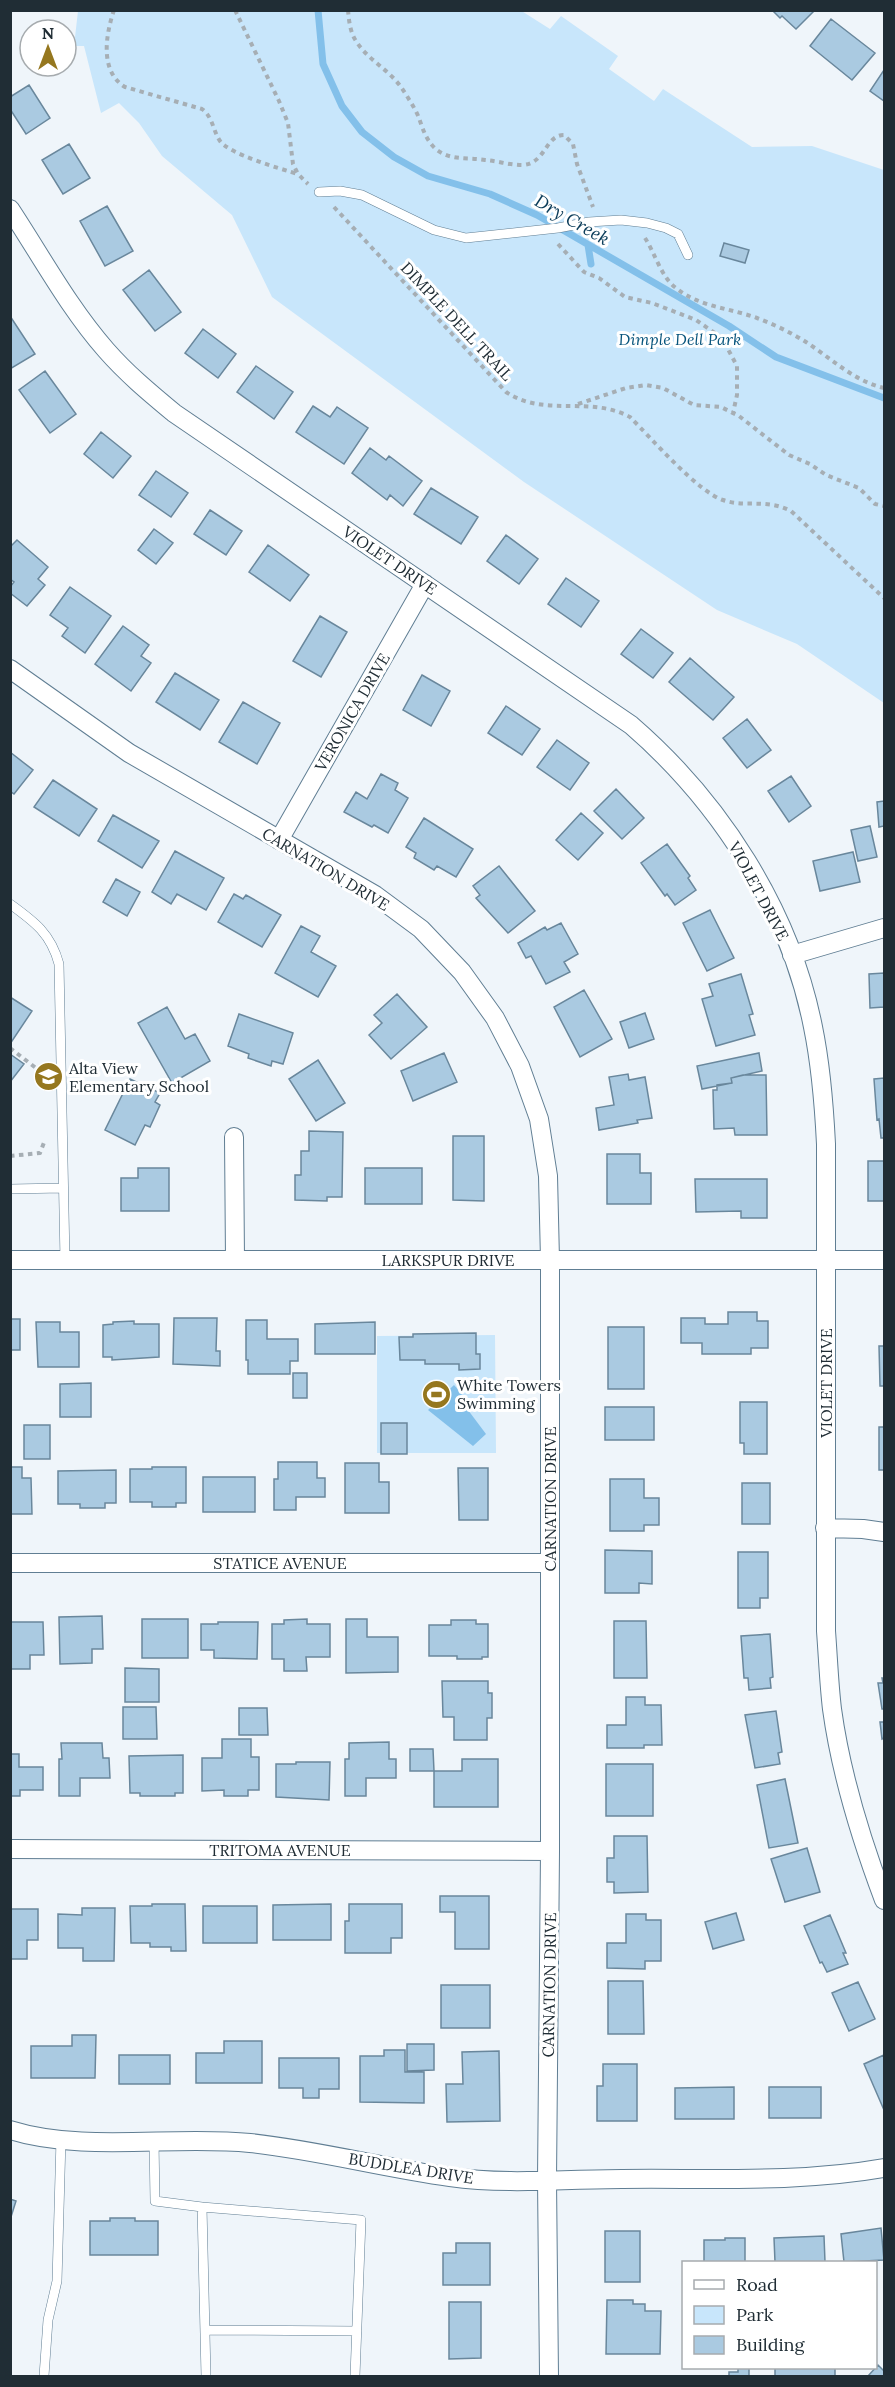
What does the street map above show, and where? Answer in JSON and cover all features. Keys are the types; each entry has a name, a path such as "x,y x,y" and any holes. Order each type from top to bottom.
{"street":[{"name":"VIOLET DRIVE","path":"10,209 78,313 105,349 137,383 174,413 631,724 688,780 717,817 746,860 772,907 792,956 813,1024 822,1079 826,1144 826,1631 832,1709 857,1825 885,1900"},
{"name":"VERONICA DRIVE","path":"279,840 425,584"},
{"name":"CARNATION DRIVE","path":"10,669 129,753 375,895 421,929 462,972 495,1018 520,1065 539,1119 548,1176 550,1260 550,1851 547,2180 549,2376"},
{"path":"792,956 885,928"},
{"path":"234,1137 235,1260"},
{"name":"LARKSPUR DRIVE","path":"10,1260 885,1260"},
{"path":"825,1528 885,1532"},
{"name":"STATICE AVENUE","path":"10,1563 550,1563"},
{"name":"TRITOMA AVENUE","path":"10,1849 550,1851"},
{"name":"BUDDLEA DRIVE","path":"10,2130 61,2139 249,2143 307,2151 453,2178 547,2180 811,2175 885,2168"}],"lane":[{"path":"319,192 340,191 362,195 424,226 466,238 627,220 666,228 678,234 688,255"},
{"path":"10,904 40,926 55,950 59,964 65,1260"},
{"path":"10,1189 63,1188"},
{"path":"44,2376 48,2320 57,2281 61,2139"},
{"path":"154,2141 155,2201 361,2220 355,2376"},
{"path":"202,2207 206,2376"},
{"path":"205,2330 357,2331"}],"path":[{"path":"114,10 109,24 108,54 109,70 118,82 125,87 202,109 209,116 221,143 254,159 297,174"},
{"path":"235,10 288,123 293,164 297,174"},
{"path":"348,10 349,27 356,41 400,86 419,118 426,137 436,149 461,159 522,165 538,159 553,138 564,135 573,144 598,222"},
{"name":"DIMPLE DELL TRAIL","path":"297,174 319,192 506,392 527,403 604,407 619,411 630,417 700,486 719,499 728,502 773,504 791,512 885,598"},
{"path":"627,220 643,234 669,280 681,292 707,305 765,321 805,341 847,372 885,388"},
{"path":"537,230 562,247 584,272 599,278 625,297 652,303 696,320 722,338 736,366 737,395 733,413"},
{"path":"575,406 626,388 646,385 663,388 694,405 721,407 733,413 789,455 810,464 826,475 859,488 875,504 885,506"},
{"path":"10,1048 45,1074 45,1085"},
{"path":"10,1155 40,1153 45,1143 46,1132"}],"green space":[{"name":"Dimple Dell Park","path":"520,10 550,29 561,16 618,56 609,69 654,101 663,89 752,147 812,146 884,170 884,703 797,644 717,610 524,482 272,297 232,215 162,156 139,123 119,103 101,113 84,46 78,46 78,11"},
{"name":"White Towers Swimming","path":"495,1335 496,1453 377,1453 377,1336"}],"water":[{"path":"454,1385 462,1394 459,1398 486,1434 473,1446 428,1410"}],"building":[{"path":"772,10 815,10 796,29"},
{"path":"831,19 875,53 852,80 810,46"},
{"path":"884,70 884,101 870,91"},
{"path":"29,85 50,118 26,134 10,109 10,97"},
{"path":"69,144 90,178 63,194 42,160"},
{"path":"107,206 133,251 105,266 80,221"},
{"path":"724,243 749,250 745,263 720,256"},
{"path":"149,270 181,312 155,331 123,290"},
{"path":"10,316 35,354 10,369"},
{"path":"203,329 236,354 218,378 185,353"},
{"path":"256,366 293,392 274,419 237,392"},
{"path":"45,371 76,414 50,433 19,390"},
{"path":"313,406 330,417 337,407 368,428 344,464 296,432"},
{"path":"101,432 131,456 113,478 84,454"},
{"path":"370,448 386,460 389,456 422,481 403,506 390,495 387,500 352,473"},
{"path":"156,471 188,493 171,517 139,495"},
{"path":"431,488 478,517 461,544 414,514"},
{"path":"210,510 242,531 226,555 194,534"},
{"path":"154,529 173,543 156,564 138,550"},
{"path":"506,535 538,559 519,584 487,561"},
{"path":"17,540 48,567 38,579 45,585 27,606 10,593 10,587 14,582 10,579 10,547"},
{"path":"268,545 309,575 290,601 249,572"},
{"path":"566,578 599,601 581,627 548,604"},
{"path":"70,587 111,616 85,653 62,636 68,628 50,615"},
{"path":"320,616 347,632 321,677 293,661"},
{"path":"123,626 149,645 141,656 151,663 131,691 95,664"},
{"path":"641,629 673,653 653,678 621,654"},
{"path":"690,658 734,697 713,720 669,682"},
{"path":"175,673 219,700 200,730 156,702"},
{"path":"422,675 450,691 431,726 403,710"},
{"path":"243,702 280,723 257,764 219,742"},
{"path":"506,706 540,729 522,755 488,733"},
{"path":"747,719 771,750 747,768 723,738"},
{"path":"557,740 589,763 570,790 537,767"},
{"path":"10,752 33,770 14,794 10,791"},
{"path":"381,774 398,783 395,790 408,798 388,833 344,812 356,792 367,799"},
{"path":"791,776 811,806 789,822 768,791"},
{"path":"53,780 97,809 79,836 34,807"},
{"path":"616,789 644,818 622,839 594,811"},
{"path":"884,801 884,826 879,827 877,802"},
{"path":"581,813 603,833 578,860 556,840"},
{"path":"113,815 159,841 142,868 98,841"},
{"path":"424,818 473,849 456,877 437,866 434,870 414,858 416,853 406,847"},
{"path":"870,826 877,857 858,861 851,830"},
{"path":"667,844 690,876 688,878 696,890 675,905 667,894 665,896 641,863"},
{"path":"175,851 224,878 206,910 177,894 171,904 152,892"},
{"path":"853,852 860,882 820,891 813,861"},
{"path":"499,866 535,911 508,933 476,898 480,895 473,886"},
{"path":"116,879 140,892 127,916 103,902"},
{"path":"234,894 243,899 246,895 281,915 262,947 218,922"},
{"path":"710,910 734,958 707,971 683,923"},
{"path":"561,923 578,954 564,962 570,972 546,984 531,956 526,958 518,943 545,927 547,930"},
{"path":"301,926 320,936 311,952 336,966 318,997 275,973"},
{"path":"884,973 884,1007 870,1008 869,974"},
{"path":"741,974 753,1014 749,1015 755,1035 716,1046 702,999 713,996 709,984"},
{"path":"584,990 612,1039 580,1057 554,1007"},
{"path":"397,994 427,1027 391,1059 369,1035 382,1023 374,1015"},
{"path":"10,997 32,1011 10,1044"},
{"path":"167,1007 185,1039 195,1034 210,1061 172,1083 138,1023"},
{"path":"645,1013 654,1039 629,1048 620,1022"},
{"path":"239,1014 293,1033 283,1064 272,1061 271,1066 248,1058 249,1054 228,1046"},
{"path":"444,1053 457,1082 413,1101 401,1071"},
{"path":"759,1053 762,1071 731,1078 732,1083 702,1089 697,1066"},
{"path":"10,1054 24,1064 10,1082"},
{"path":"318,1060 345,1103 316,1121 289,1079"},
{"path":"628,1074 629,1080 645,1077 652,1118 599,1130 596,1108 614,1105 609,1077"},
{"path":"743,1075 766,1075 767,1135 735,1135 734,1128 714,1129 713,1090 717,1090 717,1085 732,1083 731,1078"},
{"path":"884,1078 884,1138 881,1138 879,1119 877,1120 874,1079"},
{"path":"130,1079 160,1093 155,1102 160,1105 150,1127 145,1125 135,1145 105,1130"},
{"path":"309,1131 343,1132 342,1197 327,1197 327,1201 295,1200 295,1175 301,1175 301,1151 309,1151"},
{"path":"453,1136 484,1136 484,1201 453,1200"},
{"path":"607,1154 640,1154 640,1173 651,1173 651,1204 607,1204"},
{"path":"868,1161 884,1161 884,1201 868,1201"},
{"path":"138,1168 169,1168 169,1211 121,1211 121,1178 138,1178"},
{"path":"365,1168 422,1168 422,1204 365,1204"},
{"path":"695,1179 767,1179 767,1218 741,1218 741,1211 696,1212"},
{"path":"728,1312 757,1312 757,1321 768,1321 768,1348 751,1348 751,1354 702,1354 702,1343 681,1343 681,1318 705,1318 705,1324 728,1324"},
{"path":"174,1318 217,1318 216,1351 220,1351 220,1366 173,1364"},
{"path":"10,1319 20,1319 20,1350 10,1350"},
{"path":"246,1320 267,1320 267,1339 298,1339 298,1361 290,1361 290,1374 248,1374"},
{"path":"134,1321 134,1324 159,1324 159,1357 112,1360 112,1357 103,1357 103,1325"},
{"path":"36,1322 60,1322 60,1332 79,1332 79,1367 38,1367"},
{"path":"375,1322 375,1354 315,1354 315,1324"},
{"path":"608,1327 644,1327 644,1389 608,1389"},
{"path":"476,1333 476,1354 480,1354 480,1369 459,1370 459,1364 425,1364 425,1360 400,1360 399,1337 413,1337 413,1334"},
{"path":"879,1346 884,1346 884,1386 880,1386"},
{"path":"293,1373 307,1373 307,1398 293,1398"},
{"path":"91,1383 91,1417 60,1417 60,1384"},
{"path":"740,1402 767,1402 767,1454 744,1454 744,1443 740,1443"},
{"path":"605,1407 654,1407 654,1440 605,1440"},
{"path":"381,1423 407,1423 407,1454 381,1454"},
{"path":"24,1425 50,1425 50,1459 24,1459"},
{"path":"879,1427 884,1427 884,1470 879,1470"},
{"path":"278,1462 317,1462 317,1478 325,1478 325,1497 296,1497 296,1510 274,1510 274,1479 278,1479"},
{"path":"345,1463 379,1463 379,1482 389,1482 389,1513 345,1513"},
{"path":"10,1467 22,1467 22,1478 31,1478 32,1514 10,1514"},
{"path":"152,1467 186,1467 186,1503 176,1503 176,1507 152,1507 152,1502 130,1502 130,1469 152,1469"},
{"path":"458,1468 488,1468 488,1520 459,1520"},
{"path":"116,1470 116,1503 105,1503 105,1508 80,1508 80,1504 58,1504 58,1471"},
{"path":"203,1477 255,1477 255,1512 203,1512"},
{"path":"610,1479 644,1479 644,1498 659,1498 659,1525 644,1525 644,1531 610,1531"},
{"path":"742,1483 770,1483 770,1524 742,1524"},
{"path":"605,1550 652,1551 652,1584 639,1583 639,1593 605,1593"},
{"path":"738,1552 768,1552 768,1598 760,1598 760,1608 738,1608"},
{"path":"102,1616 103,1649 92,1649 92,1663 60,1664 59,1617"},
{"path":"142,1619 188,1619 188,1658 142,1658"},
{"path":"307,1619 307,1624 330,1624 330,1657 306,1657 307,1671 284,1671 284,1659 272,1659 272,1624 284,1624 284,1620"},
{"path":"346,1619 367,1619 367,1637 398,1637 398,1672 346,1673"},
{"path":"451,1620 476,1620 476,1624 488,1624 488,1657 457,1659 457,1656 429,1656 429,1625 451,1625"},
{"path":"614,1621 646,1621 647,1678 614,1678"},
{"path":"10,1622 43,1622 44,1655 30,1655 30,1669 10,1669"},
{"path":"218,1622 258,1622 257,1659 214,1658 214,1650 201,1650 201,1624 218,1624"},
{"path":"770,1634 773,1677 770,1678 771,1688 749,1690 748,1678 744,1678 741,1636"},
{"path":"125,1668 159,1669 159,1702 125,1702"},
{"path":"882,1678 884,1678 884,1709 882,1709 878,1683 883,1683"},
{"path":"442,1681 488,1681 488,1693 492,1693 492,1718 487,1718 487,1740 454,1740 454,1717 443,1717"},
{"path":"626,1697 645,1697 645,1705 661,1705 662,1745 644,1745 644,1748 607,1748 607,1725 626,1725"},
{"path":"123,1707 156,1707 157,1739 123,1739"},
{"path":"239,1708 267,1708 268,1735 239,1735"},
{"path":"776,1711 782,1752 778,1753 780,1764 755,1768 745,1715"},
{"path":"880,1722 884,1722 884,1738 882,1739"},
{"path":"222,1739 251,1739 251,1757 259,1757 259,1790 248,1790 248,1796 224,1796 224,1790 202,1791 202,1758 222,1758"},
{"path":"389,1742 389,1759 396,1759 396,1778 366,1778 366,1796 345,1796 345,1759 349,1759 349,1743"},
{"path":"61,1743 102,1743 103,1758 109,1758 110,1778 80,1778 80,1796 59,1796"},
{"path":"410,1749 433,1749 434,1771 410,1771"},
{"path":"10,1754 19,1754 19,1767 43,1767 43,1790 20,1790 20,1796 10,1796"},
{"path":"183,1755 183,1793 175,1793 175,1796 140,1796 140,1793 130,1793 129,1756"},
{"path":"462,1759 498,1759 498,1807 434,1807 434,1771 462,1771"},
{"path":"296,1762 330,1762 329,1800 276,1797 276,1764 296,1764"},
{"path":"606,1764 653,1764 653,1816 606,1816"},
{"path":"785,1779 798,1843 769,1848 757,1785"},
{"path":"614,1836 647,1836 648,1892 614,1893 614,1882 607,1882 607,1858 614,1858"},
{"path":"807,1848 820,1892 785,1902 771,1859"},
{"path":"440,1896 489,1896 489,1949 455,1949 455,1912 440,1912"},
{"path":"152,1904 185,1904 186,1951 171,1951 171,1947 150,1947 150,1943 131,1943 130,1906 152,1906"},
{"path":"331,1904 331,1940 273,1940 273,1905"},
{"path":"349,1904 402,1904 402,1938 391,1938 391,1953 345,1953 345,1921 349,1921"},
{"path":"203,1906 257,1906 257,1943 203,1943"},
{"path":"82,1908 115,1908 114,1961 83,1961 83,1948 58,1948 58,1914 82,1915"},
{"path":"10,1909 38,1909 38,1940 27,1940 27,1959 10,1959"},
{"path":"736,1913 744,1940 713,1949 705,1922"},
{"path":"626,1914 646,1914 646,1920 661,1920 661,1961 645,1961 645,1969 607,1968 607,1943 626,1943"},
{"path":"830,1915 846,1953 843,1953 848,1964 827,1972 822,1962 820,1963 804,1926"},
{"path":"608,1981 643,1981 644,2034 608,2034"},
{"path":"858,1982 875,2019 849,2031 832,1993"},
{"path":"441,1985 490,1985 490,2028 441,2028"},
{"path":"72,2035 96,2035 95,2078 31,2078 31,2046 72,2046"},
{"path":"224,2041 262,2041 262,2083 196,2083 196,2053 224,2053"},
{"path":"407,2044 434,2044 434,2070 407,2071"},
{"path":"384,2050 405,2050 405,2072 424,2072 424,2103 360,2102 360,2056 384,2056"},
{"path":"499,2051 500,2121 447,2122 446,2084 463,2084 462,2052"},
{"path":"119,2055 170,2055 170,2084 119,2084"},
{"path":"884,2055 884,2110 864,2064"},
{"path":"279,2058 339,2058 339,2089 319,2089 319,2098 303,2098 303,2088 279,2088"},
{"path":"603,2064 637,2064 637,2121 597,2121 597,2086 603,2086"},
{"path":"734,2087 734,2119 675,2119 675,2088"},
{"path":"769,2087 821,2087 821,2118 769,2118"},
{"path":"10,2199 16,2201 10,2220"},
{"path":"110,2218 158,2221 158,2255 90,2255 90,2221 110,2221"},
{"path":"881,2228 884,2260 844,2261 841,2234"},
{"path":"605,2231 640,2231 640,2282 605,2282"},
{"path":"824,2236 825,2261 775,2261 774,2238"},
{"path":"725,2238 745,2238 745,2261 704,2261 704,2240 725,2240"},
{"path":"456,2243 490,2243 490,2285 443,2285 443,2253 456,2253"},
{"path":"607,2300 633,2300 633,2304 645,2304 645,2311 661,2311 660,2354 606,2354"},
{"path":"449,2302 481,2302 481,2358 449,2359"},
{"path":"877,2366 884,2371 884,2376 868,2376 877,2369"},
{"path":"738,2369 749,2369 749,2376 729,2376 729,2372 738,2372"},
{"path":"775,2369 835,2369 835,2376 775,2376"}],"waterway":[{"name":"Dry Creek","path":"318,10 323,64 342,106 362,132 394,157 428,176 490,194 537,215 729,326 776,357 884,398"},
{"path":"588,245 591,264"}],"place":[{"name":"Alta View Elementary School","path":"48,1077"},
{"name":"White Towers Swimming","path":"436,1394"}]}
